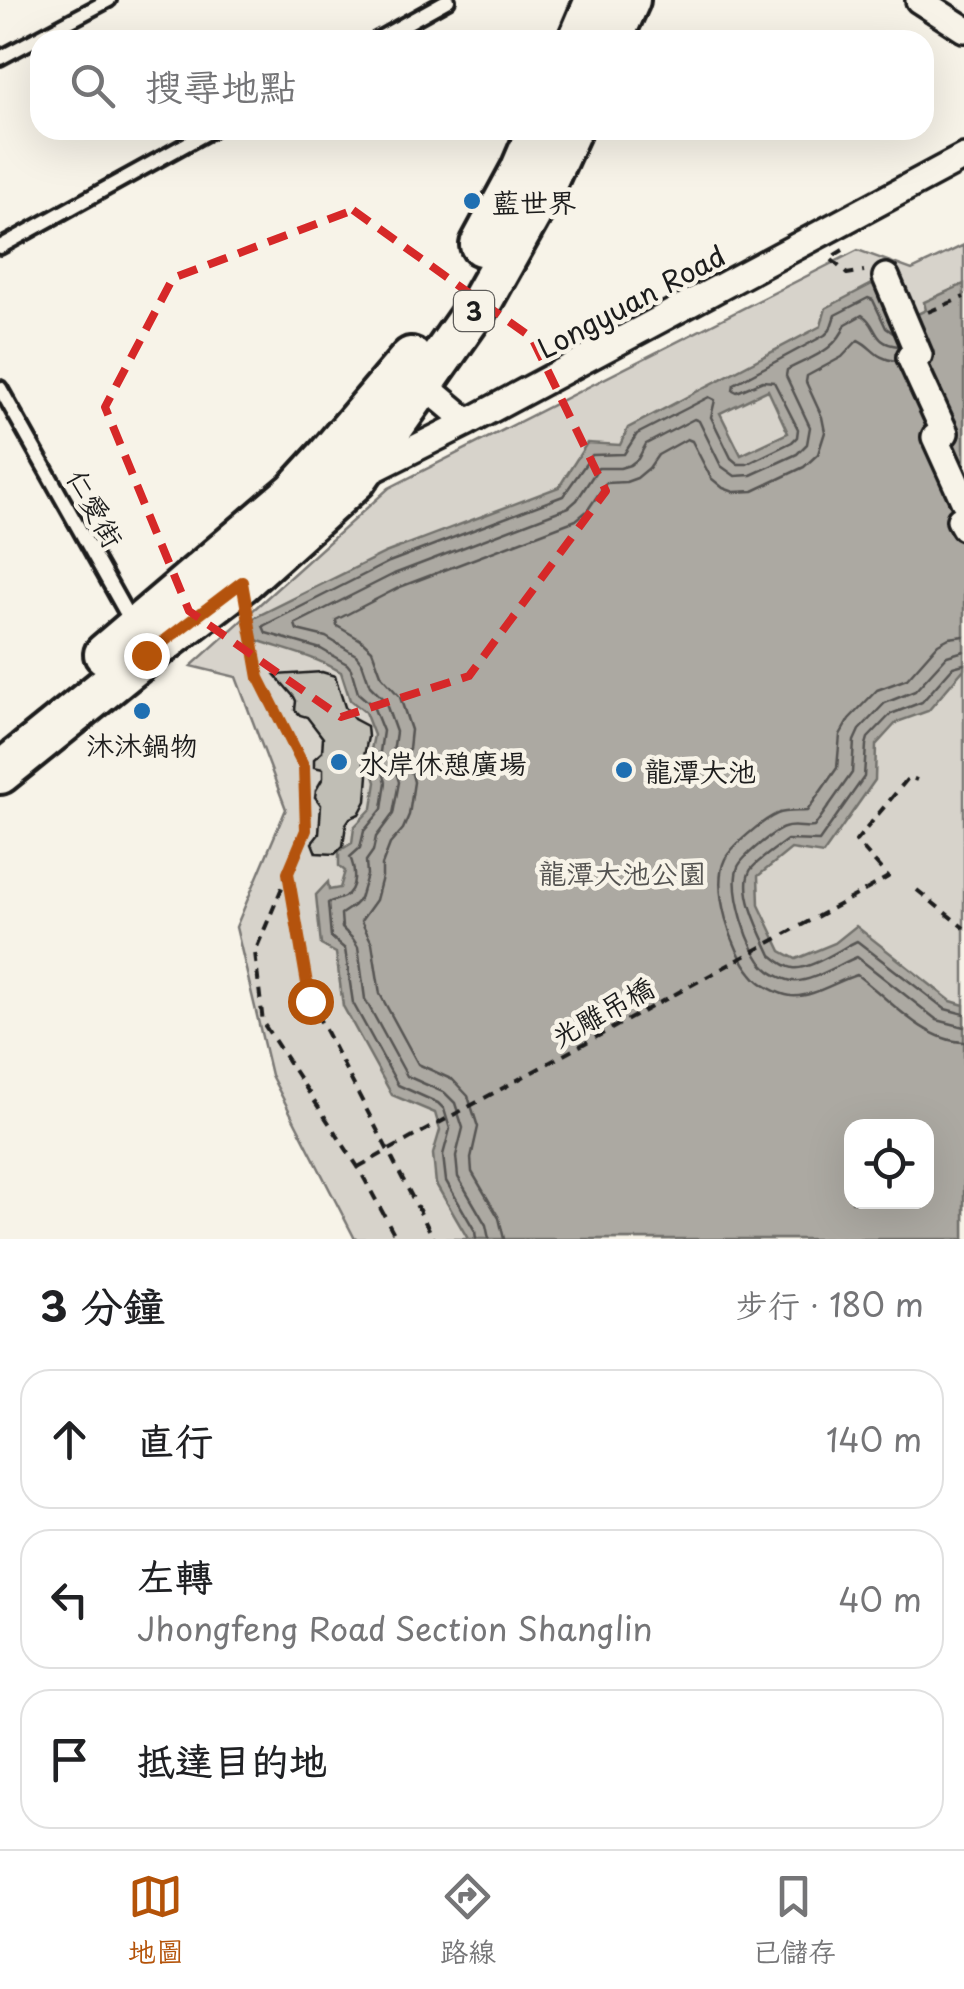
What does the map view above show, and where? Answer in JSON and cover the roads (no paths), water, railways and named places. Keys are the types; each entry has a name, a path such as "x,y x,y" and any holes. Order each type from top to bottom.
{"main road":[{"path":"583,30 596,0"},
{"path":"616,30 629,0"},
{"name":"3","path":"0,774 295,492 342,468 467,273 535,140"},
{"name":"3","path":"0,738 140,642 242,582 342,468 423,384 482,300 538,200 565,140"}],"street":[{"path":"920,0 964,28"},
{"name":"Longyuan Road","path":"342,468 468,422 964,157"},
{"path":"886,277 919,354 910,358 945,434 935,437 964,501"},
{"path":"423,384 468,422"},
{"path":"964,518 960,520 964,526"}],"lane":[{"path":"53,30 110,0"},
{"path":"394,30 448,0"},
{"path":"0,58 30,42"},
{"path":"0,246 194,140"},
{"name":"仁愛街","path":"0,388 140,642"}],"water":[{"name":"龍潭大池","path":"876,282 896,324 926,310 924,302 964,284 964,669 928,711 897,722 876,745 875,780 823,854 791,849 758,876 759,905 781,951 796,959 835,943 856,926 951,1001 964,1005 964,1239 468,1239 436,1184 433,1154 440,1130 435,1113 392,1095 343,1006 336,953 321,945 316,895 328,882 329,890 340,888 345,871 339,866 339,851 352,843 354,827 372,808 376,782 369,760 374,735 365,712 350,700 341,672 310,657 256,640 250,620 385,553 559,487 587,443 620,445 628,428 821,326 826,308","holes":["768,390 788,433 741,455 720,413"]}],"place":[{"name":"藍世界","path":"472,201"},
{"name":"沐沐鍋物","path":"142,711"},
{"name":"水岸休憩廣場","path":"339,762"},
{"name":"龍潭大池","path":"624,770"}],"park label":[{"name":"龍潭大池公園","path":"622,872"}]}
